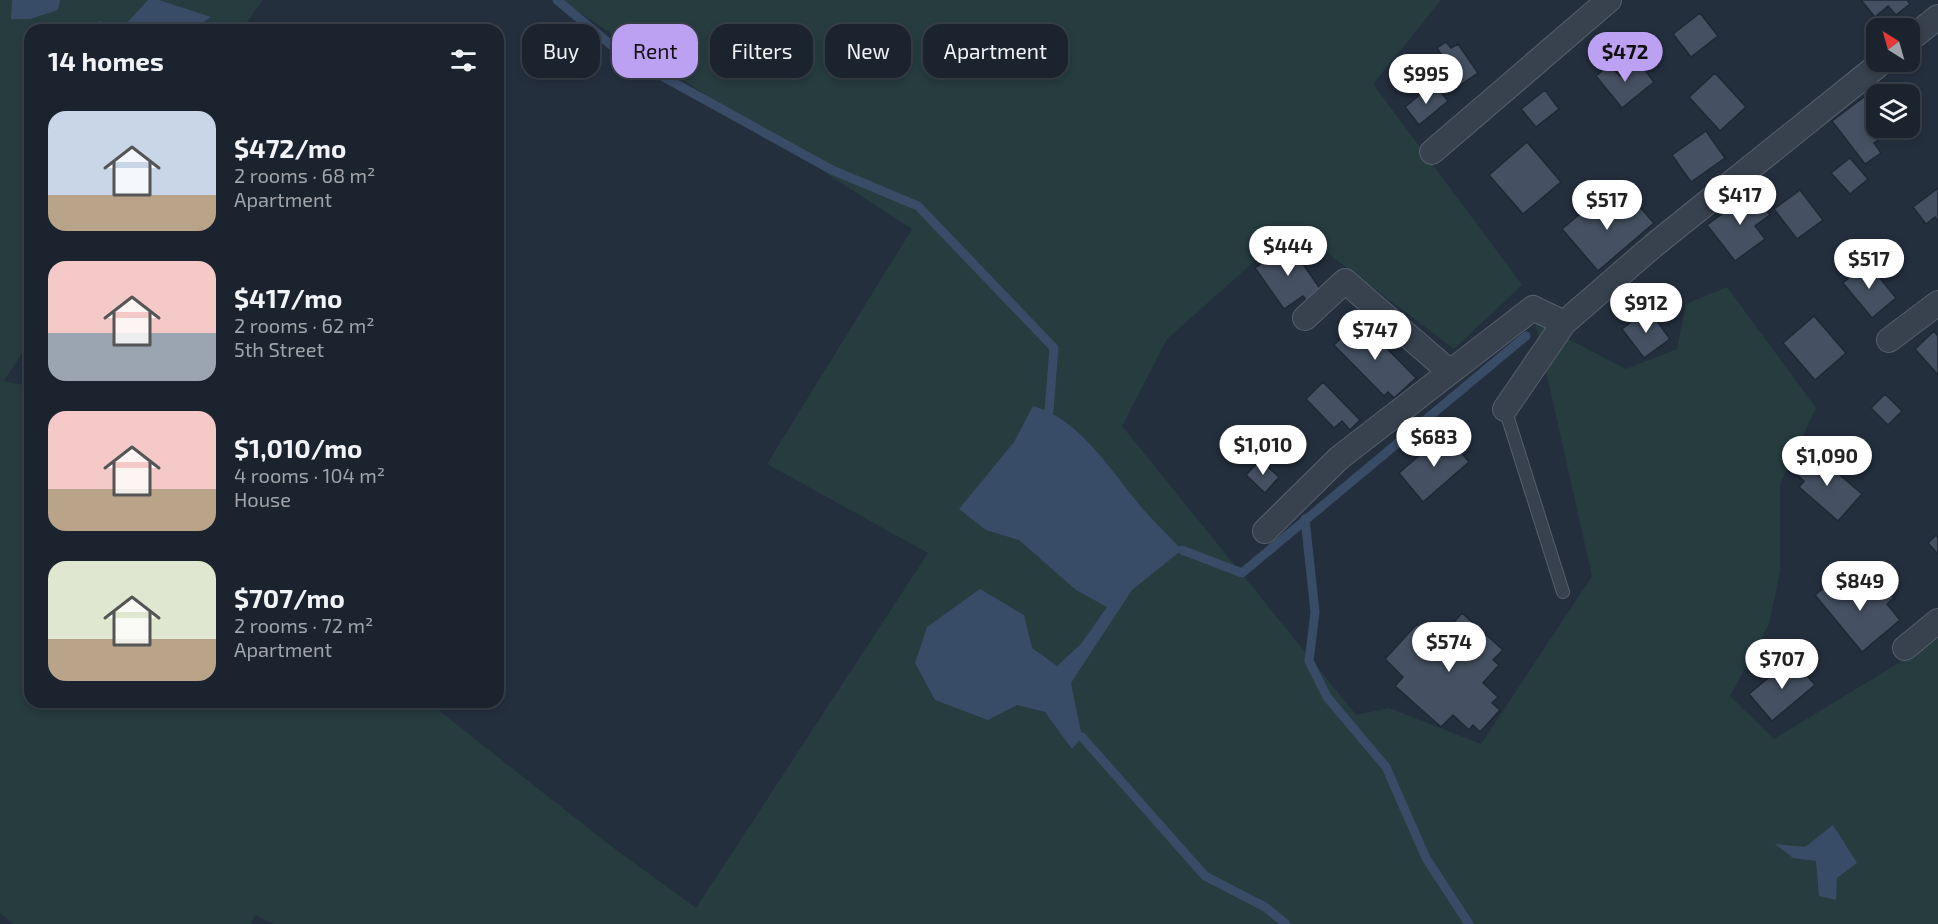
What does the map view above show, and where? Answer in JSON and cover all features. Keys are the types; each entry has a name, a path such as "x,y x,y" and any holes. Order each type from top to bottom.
{"street":[{"path":"1432,152 1609,0"},
{"path":"1920,31 1938,17"},
{"path":"1506,409 1564,323 1653,246 1870,72"},
{"path":"1305,318 1345,281 1450,372"},
{"path":"1889,340 1938,303"},
{"path":"1265,531 1339,458 1533,308 1564,323"},
{"path":"1905,648 1938,621"}],"lane":[{"path":"1506,409 1563,592"}],"green space":[{"path":"0,0 263,0 245,24 24,24 24,350 4,381 24,385 24,708 436,708 607,843 696,908 928,553 767,464 912,229 680,78 698,78 698,24 612,24 612,34 560,0 1441,0 1373,84 1522,285 1454,349 1293,227 1167,339 1122,426 1356,715 1389,708 1481,744 1592,576 1535,322 1626,369 1677,349 1686,304 1727,287 1816,408 1780,484 1780,572 1769,624 1730,696 1774,739 1938,639 1938,924 273,924 255,915 251,924 13,924 0,913"}],"water":[{"path":"12,0 60,0 58,10 30,19 11,19"},
{"path":"148,0 159,0 211,17 200,24 126,24"},
{"path":"1033,406 1050,413 1081,435 1143,509 1182,550 1132,590 1071,683 1082,737 1072,749 1045,712 1017,705 988,720 935,700 915,663 927,627 980,589 1024,615 1032,648 1057,666 1081,644 1107,607 1076,590 1019,540 986,530 959,509 1014,442"},
{"path":"1833,825 1857,863 1837,878 1836,900 1819,896 1816,861 1793,858 1775,844 1805,847"}],"building":[{"path":"1861,0 1907,0 1910,4 1896,15 1888,6 1875,17"},
{"path":"1700,13 1718,36 1691,57 1673,34"},
{"path":"1446,42 1451,48 1458,44 1478,73 1454,89 1436,63 1443,57 1437,48"},
{"path":"1638,61 1654,82 1622,108 1596,76 1609,65 1620,76"},
{"path":"1715,73 1746,107 1720,131 1689,97"},
{"path":"1428,88 1433,93 1438,88 1448,101 1419,125 1405,107"},
{"path":"1545,90 1559,109 1536,127 1521,109"},
{"path":"1866,96 1866,138 1881,138 1874,143 1881,153 1865,164 1832,121"},
{"path":"1706,131 1725,158 1691,182 1672,155"},
{"path":"1527,142 1561,182 1523,214 1489,175"},
{"path":"1850,158 1868,179 1850,194 1831,173"},
{"path":"1938,188 1938,221 1935,217 1926,224 1913,207"},
{"path":"1800,190 1823,220 1797,239 1774,209"},
{"path":"1752,192 1770,215 1755,226 1765,239 1735,261 1707,225"},
{"path":"1613,199 1624,212 1636,203 1654,223 1598,271 1562,229 1593,203 1599,210"},
{"path":"1289,244 1321,290 1307,301 1303,296 1284,309 1255,268"},
{"path":"1867,262 1896,298 1872,318 1843,283"},
{"path":"1648,309 1670,339 1644,358 1622,329"},
{"path":"1814,316 1846,353 1815,380 1783,343"},
{"path":"1359,320 1416,378 1394,398 1388,392 1384,396 1334,345"},
{"path":"1934,331 1938,336 1938,375 1915,349"},
{"path":"1323,382 1360,420 1350,430 1342,421 1334,428 1306,399"},
{"path":"1885,394 1902,411 1888,425 1871,408"},
{"path":"1445,433 1469,462 1423,502 1399,473"},
{"path":"1814,453 1862,494 1838,521 1799,487 1804,481 1796,474"},
{"path":"1260,460 1279,477 1265,493 1246,475"},
{"path":"1936,535 1938,538 1938,554 1928,543"},
{"path":"1859,578 1874,596 1885,587 1894,598 1887,604 1900,620 1862,652 1815,595 1830,583 1839,594"},
{"path":"1462,613 1503,650 1493,660 1499,665 1483,683 1498,697 1492,703 1500,710 1480,732 1473,725 1469,730 1453,715 1441,727 1395,686 1403,677 1385,659 1417,624 1436,642"},
{"path":"1792,658 1815,685 1772,721 1749,694"}],"waterway":[{"path":"557,0 622,54 832,170 918,206 1054,348 1049,411"},
{"path":"1182,550 1242,573 1526,336"},
{"path":"1305,519 1315,612 1309,661 1327,697 1386,767 1426,858 1469,924"},
{"path":"1082,737 1205,876 1265,907 1286,924"}]}
